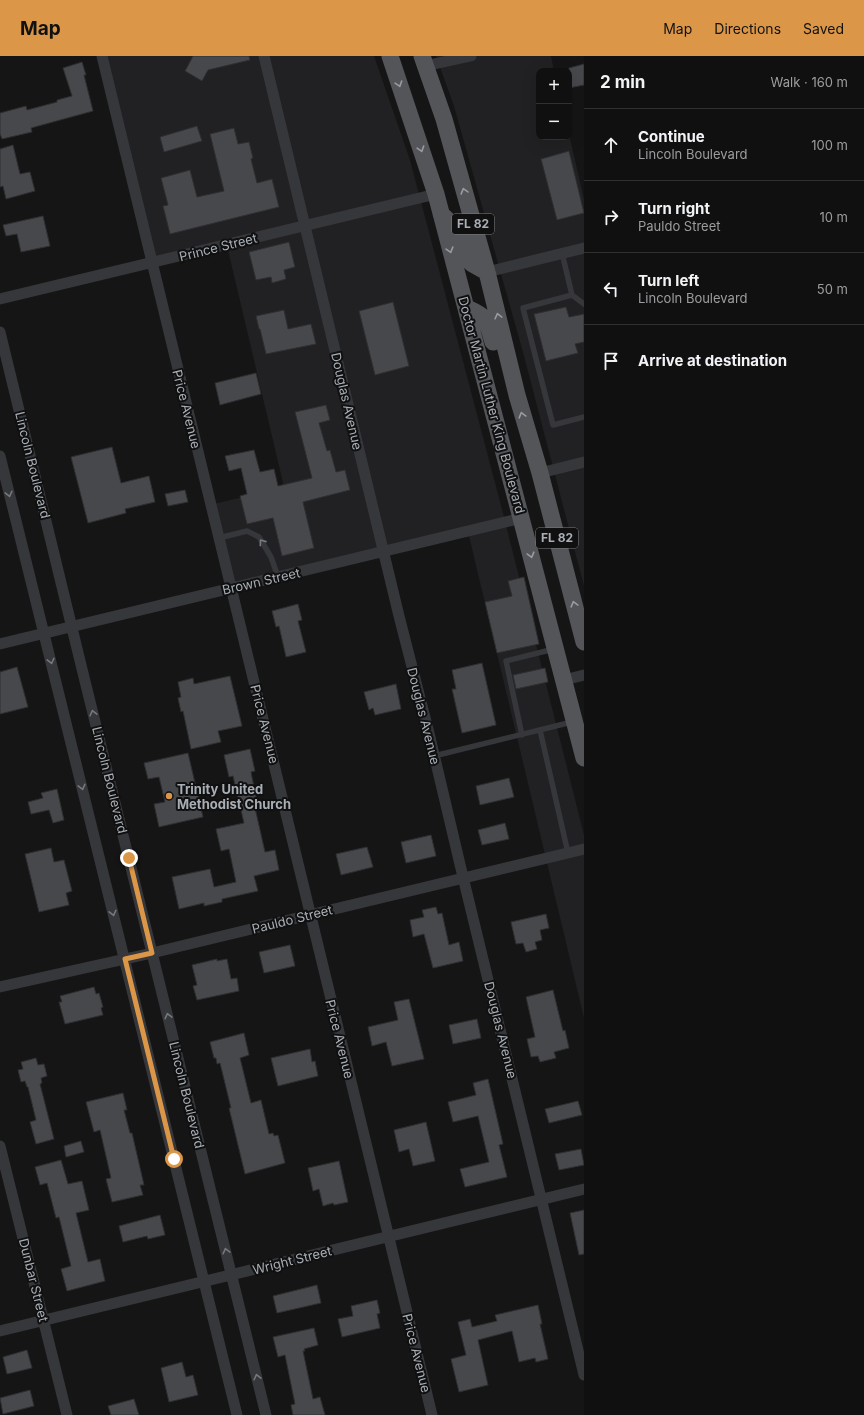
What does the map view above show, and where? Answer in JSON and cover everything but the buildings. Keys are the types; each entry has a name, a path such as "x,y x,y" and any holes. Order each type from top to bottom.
{"main road":[{"name":"Doctor Martin Luther King Boulevard","path":"390,56 436,194 584,758"},
{"name":"Doctor Martin Luther King Boulevard","path":"424,61 444,119 487,272 517,395 540,473 584,642"},
{"path":"440,212 460,232 471,263 487,272"},
{"path":"467,308 482,315 486,320 505,384 517,395"}],"street":[{"name":"Price Avenue","path":"102,56 151,263 253,675 432,1415"},
{"name":"Douglas Avenue","path":"264,56 383,552 584,1375"},
{"path":"424,61 471,56"},
{"name":"Prince Street","path":"0,300 436,194"},
{"path":"487,272 584,248"},
{"name":"Lincoln Boulevard","path":"0,332 266,1415"},
{"path":"0,456 237,1415"},
{"path":"540,473 584,462"},
{"name":"Brown Street","path":"0,644 522,518"},
{"path":"564,680 584,675"},
{"name":"Pauldo Street","path":"0,987 152,953 584,849"},
{"name":"Dunbar Street","path":"0,1146 67,1415"},
{"name":"Wright Street","path":"0,1331 584,1189"}],"lane":[{"path":"562,253 572,295 584,304"},
{"path":"572,295 523,308 553,425 584,417"},
{"path":"219,538 247,531 259,537 271,557 278,577"},
{"path":"522,734 506,662 556,648"},
{"path":"434,756 575,721"},
{"path":"540,730 568,853"}],"shaded area":[{"path":"106,56 374,56 410,160 503,513 584,835 584,1018 469,536 235,591 214,504 284,487 227,246 156,263"},
{"path":"436,56 551,56 553,68 536,68 536,140 570,140 584,199 584,586 524,356 454,106"}],"place":[{"name":"Trinity United Methodist Church","path":"169,796"}],"route":[{"path":"129,858 152,953 125,959 174,1159"}]}
